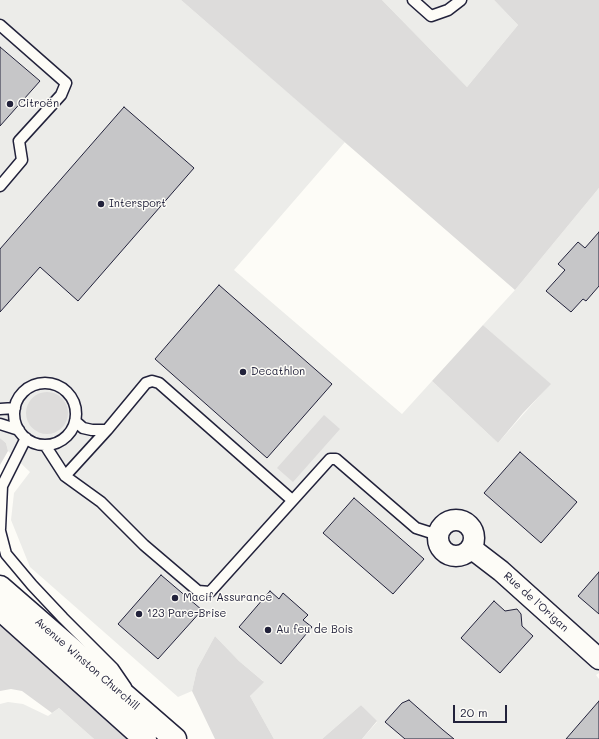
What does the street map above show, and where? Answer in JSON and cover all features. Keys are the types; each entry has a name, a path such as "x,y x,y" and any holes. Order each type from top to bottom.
{"main road":[{"name":"Avenue Winston Churchill","path":"0,587 145,715 175,739"},
{"name":"Avenue Winston Churchill","path":"0,609 145,739"}],"street":[{"path":"458,520 469,525 474,536 471,548 461,555 449,555 440,547 438,535 439,530 447,522 458,520"},
{"name":"Rue de l'Origan","path":"471,548 501,571 599,659"}],"lane":[{"path":"413,0 431,16 448,10 461,0"},
{"path":"0,25 66,83 61,95 19,141 22,160 0,186"},
{"path":"65,476 107,430 146,383 152,381 159,383 292,500"},
{"path":"0,424 22,434 35,443 45,445 52,444 64,438 69,433 75,421 76,413 72,398 60,386 52,384 33,385 24,391 18,399 14,408 14,416 22,434 2,486 0,530 6,554 48,602 113,668 145,715"},
{"path":"0,408 14,408"},
{"path":"75,421 83,428 92,430 107,430"},
{"path":"45,445 65,476 101,502 144,545 198,591 210,592 330,459 336,459 416,528 438,535"}],"shaded area":[{"path":"0,0 181,0 345,142 234,270 402,414 432,381 498,443 550,384 483,325 515,290 599,188 599,673 596,675 599,679 599,739 362,739 377,722 361,705 322,739 274,739 250,696 263,681 239,661 215,636 197,669 192,691 178,697 30,567 11,520 14,493 30,472 8,451 6,443 0,438"},
{"path":"181,0 382,0 467,87 518,25 494,0 599,0 599,188 515,290"},
{"path":"382,0 494,0 518,25 467,87"},
{"path":"483,325 551,384 523,413 498,443 432,381"},
{"path":"47,392 62,398 68,413 62,428 47,434 32,428 26,413 32,398"},
{"path":"324,415 340,429 293,482 277,468"},
{"path":"0,438 6,443 8,451 0,465"},
{"path":"0,618 132,739 94,739 59,708 52,713 22,691 11,689 0,691"},
{"path":"215,636 239,661 264,682 250,696 274,739 215,739 192,691 197,669"},
{"path":"8,702 23,704 48,716 59,708 94,739 0,739 0,704"},
{"path":"361,705 377,721 362,739 322,739"}],"building":[{"name":"Citroën","path":"0,47 40,81 0,126"},
{"name":"Intersport","path":"124,107 194,168 78,301 40,267 0,312 0,249"},
{"path":"599,232 599,286 586,301 583,299 571,312 546,291 565,270 558,264 578,242 585,248"},
{"name":"Decathlon","path":"219,285 332,384 267,458 155,359"},
{"path":"520,452 577,502 541,543 484,493"},
{"path":"354,498 424,559 393,594 323,533"},
{"path":"599,572 599,614 578,596"},
{"path":"161,575 202,610 158,659 118,624"},
{"name":"Au feu de Bois","path":"270,591 279,599 283,593 308,615 303,620 312,627 281,664 239,627"},
{"path":"494,601 505,611 517,609 521,614 522,626 533,636 500,673 461,638"},
{"path":"409,700 454,739 405,739 385,722 402,703"},
{"path":"599,701 599,739 566,739"}],"place":[{"name":"Citroën","path":"10,104"},
{"name":"Intersport","path":"101,204"},
{"name":"Decathlon","path":"243,372"},
{"name":"Macif Assurance","path":"175,598"},
{"name":"123 Pare-Brise","path":"139,614"},
{"name":"Au feu de Bois","path":"268,630"}]}
